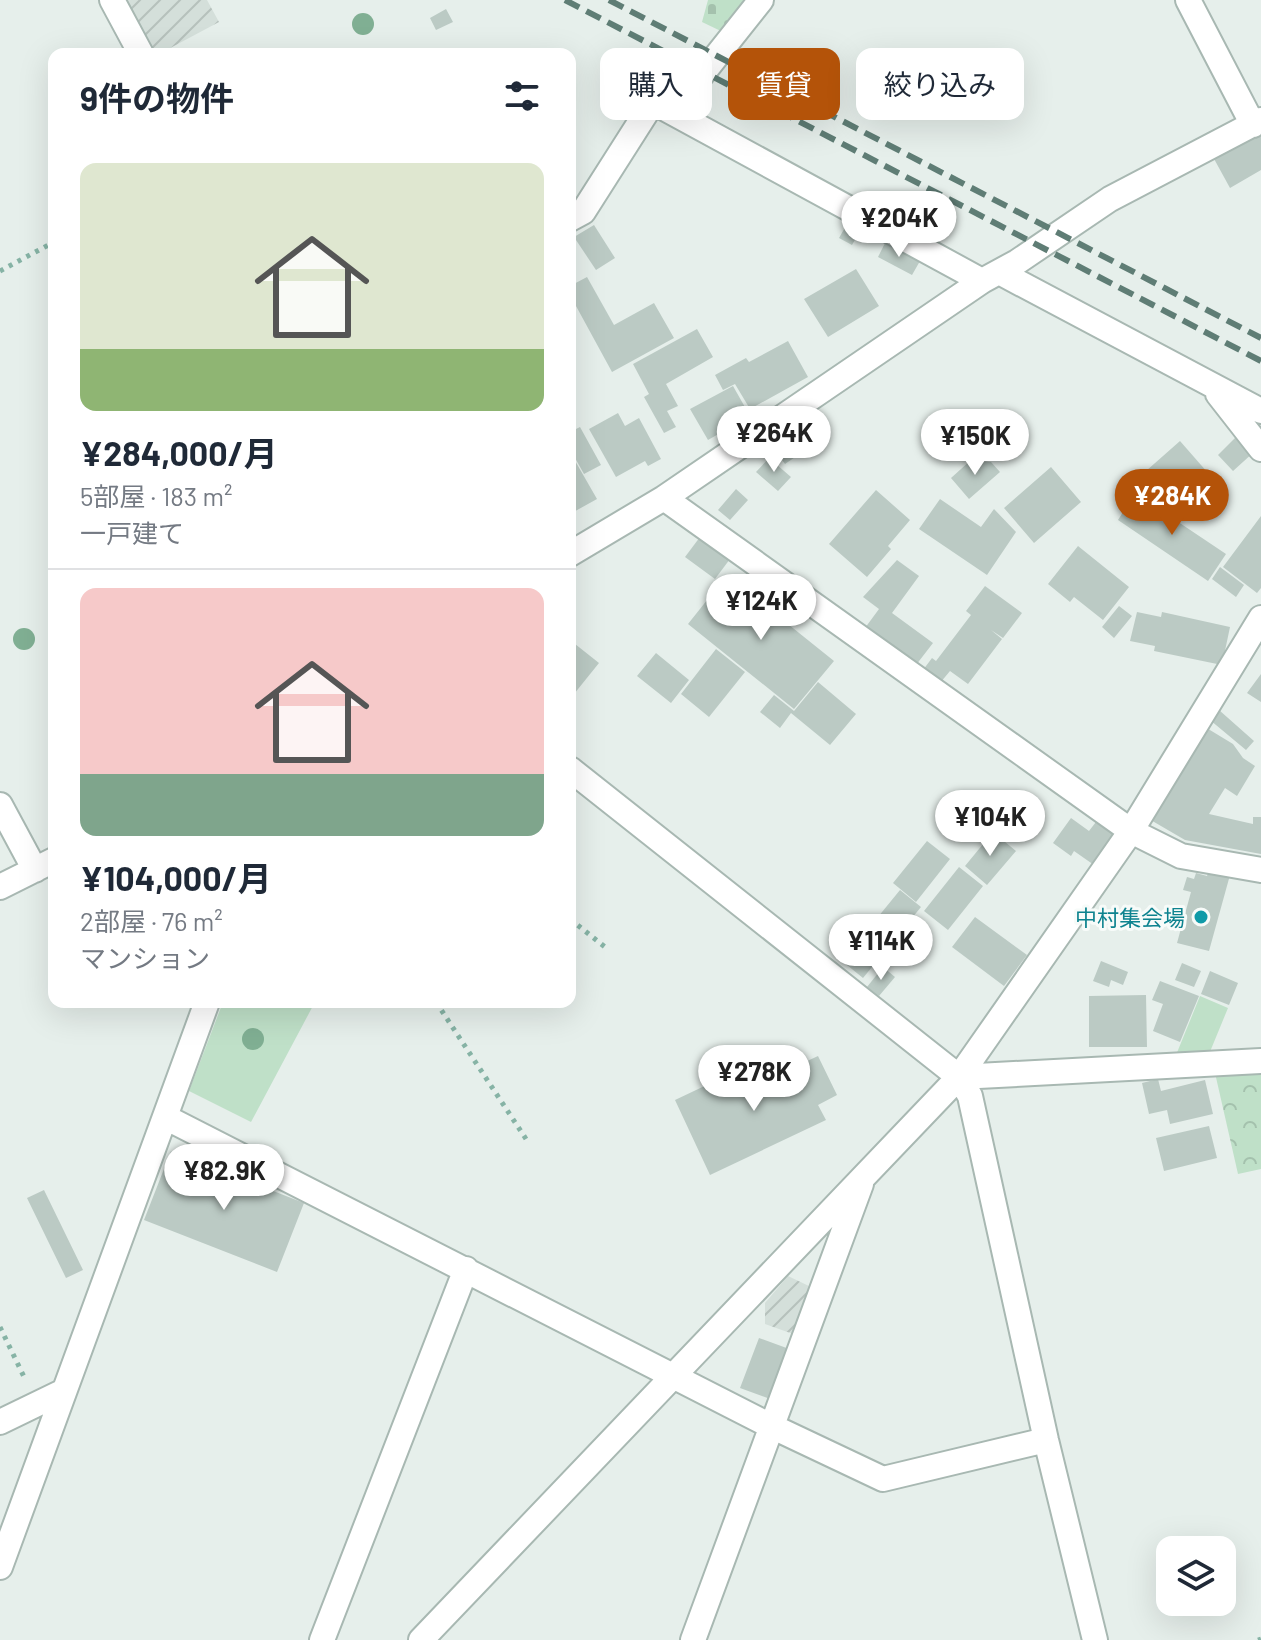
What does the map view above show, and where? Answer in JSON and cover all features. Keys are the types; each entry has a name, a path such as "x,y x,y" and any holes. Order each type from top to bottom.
{"street":[{"path":"112,0 138,48"},
{"path":"712,62 761,0"},
{"path":"576,550 664,498 1110,199 1257,122 1188,0"},
{"path":"576,216 583,212 642,120"},
{"path":"688,120 1261,411"},
{"path":"1214,389 1261,449"},
{"path":"664,498 1131,831 1181,856 1261,870"},
{"path":"421,1640 959,1077 1131,831 1261,618"},
{"path":"576,774 959,1077 970,1096 1046,1440 1095,1640"},
{"path":"0,805 45,865 0,887"},
{"path":"0,1567 205,1008"},
{"path":"959,1077 1261,1061"},
{"path":"165,1117 771,1426 883,1479 1046,1440"},
{"path":"693,1640 863,1177"},
{"path":"322,1640 466,1269"},
{"path":"0,1422 64,1391"}],"path":[{"path":"0,271 48,245"},
{"path":"576,924 605,947"},
{"path":"440,1008 526,1139"},
{"path":"0,1327 37,1404"}],"shaded area":[{"path":"120,0 207,0 219,22 170,48 147,48"},
{"path":"788,1276 811,1287 793,1334 765,1324 765,1303"}],"green space":[{"path":"708,0 755,0 727,34 702,22"},
{"path":"1200,996 1228,1008 1207,1059 1174,1060"},
{"path":"221,1008 312,1008 251,1122 189,1091"},
{"path":"1261,1071 1261,1169 1238,1174 1215,1073"}],"building":[{"path":"446,9 453,22 436,30 430,18"},
{"path":"1261,130 1261,170 1230,188 1213,157"},
{"path":"847,224 860,231 852,245 839,238"},
{"path":"594,225 615,258 596,270 576,236"},
{"path":"885,243 920,261 912,275 878,257"},
{"path":"856,269 879,306 828,337 804,299"},
{"path":"587,277 614,325 654,303 674,338 612,372 576,306 576,283"},
{"path":"697,329 713,357 666,384 678,406 667,411 676,427 664,433 644,397 649,394 633,364"},
{"path":"788,341 808,377 750,409 735,384 723,390 715,375 746,358 749,362"},
{"path":"733,386 750,416 708,440 690,409"},
{"path":"618,413 625,426 639,418 661,459 648,466 645,461 616,477 589,429"},
{"path":"803,415 820,440 785,464 767,439"},
{"path":"580,427 601,465 584,474 576,460 576,429"},
{"path":"1238,435 1254,452 1233,471 1218,455"},
{"path":"1180,441 1208,473 1165,511 1129,486"},
{"path":"769,458 791,477 778,491 756,472"},
{"path":"971,460 991,462 1000,472 969,499 951,478"},
{"path":"576,462 597,499 576,511"},
{"path":"1051,467 1081,502 1034,543 1004,508"},
{"path":"736,489 748,500 730,520 718,510"},
{"path":"876,490 910,520 867,577 829,544"},
{"path":"1135,493 1226,554 1208,581 1118,520"},
{"path":"940,499 981,527 994,509 1016,532 987,575 919,529"},
{"path":"1261,516 1261,588 1257,593 1223,567"},
{"path":"700,537 730,559 715,579 685,557"},
{"path":"1078,546 1129,587 1103,620 1074,597 1070,602 1048,584"},
{"path":"897,560 919,576 892,613 933,643 916,665 865,628 879,609 863,597"},
{"path":"1220,567 1244,585 1236,597 1212,579"},
{"path":"727,575 834,661 794,709 688,624"},
{"path":"985,586 1022,613 1003,638 991,630 1002,639 968,684 950,671 940,683 923,670 932,658 936,661 971,615 966,611"},
{"path":"1119,606 1132,616 1114,638 1102,627"},
{"path":"1137,612 1161,617 1162,612 1230,627 1222,665 1154,651 1155,646 1130,641"},
{"path":"576,645 599,663 576,692"},
{"path":"716,649 745,672 709,717 681,694"},
{"path":"656,653 689,680 671,703 637,676"},
{"path":"1261,674 1261,702 1247,693"},
{"path":"818,682 856,714 830,745 791,713 780,728 760,712 774,695 794,711"},
{"path":"1219,710 1254,741 1246,750 1210,720"},
{"path":"1205,727 1233,744 1243,758 1255,766 1237,796 1225,788 1209,814 1253,824 1253,817 1261,817 1261,854 1185,840 1149,819"},
{"path":"1071,818 1089,831 1099,818 1118,831 1094,865 1074,851 1071,856 1053,843"},
{"path":"993,832 1016,851 987,885 965,866"},
{"path":"927,841 950,859 916,902 893,883"},
{"path":"959,867 983,886 948,930 924,911"},
{"name":"中村集会場","path":"1209,870 1230,875 1209,951 1177,943 1191,892 1183,890 1187,877 1194,879 1196,873 1207,876"},
{"path":"900,890 921,907 863,978 842,961"},
{"path":"975,917 1027,955 1004,986 952,947"},
{"path":"1101,961 1128,972 1123,985 1111,980 1109,987 1093,981"},
{"path":"1182,963 1201,971 1194,987 1175,980"},
{"path":"883,967 895,977 879,996 867,987"},
{"path":"1210,971 1238,983 1229,1005 1201,994"},
{"path":"1160,981 1199,996 1180,1042 1153,1031 1163,1004 1152,1000"},
{"path":"1146,995 1147,1047 1089,1047 1089,996"},
{"path":"818,1056 837,1095 818,1105 826,1120 710,1175 675,1100 732,1073 741,1092"},
{"path":"1158,1079 1161,1091 1205,1080 1213,1114 1170,1124 1167,1110 1149,1114 1142,1083"},
{"path":"1209,1126 1217,1158 1164,1171 1156,1138"},
{"path":"171,1151 304,1203 277,1272 144,1220"},
{"path":"44,1190 83,1270 66,1278 27,1198"},
{"path":"759,1338 792,1350 773,1400 740,1388"}],"railway":[{"path":"565,0 1261,361"},
{"path":"609,0 1261,338"}],"place":[{"name":"中村集会場","path":"1201,917"}]}
